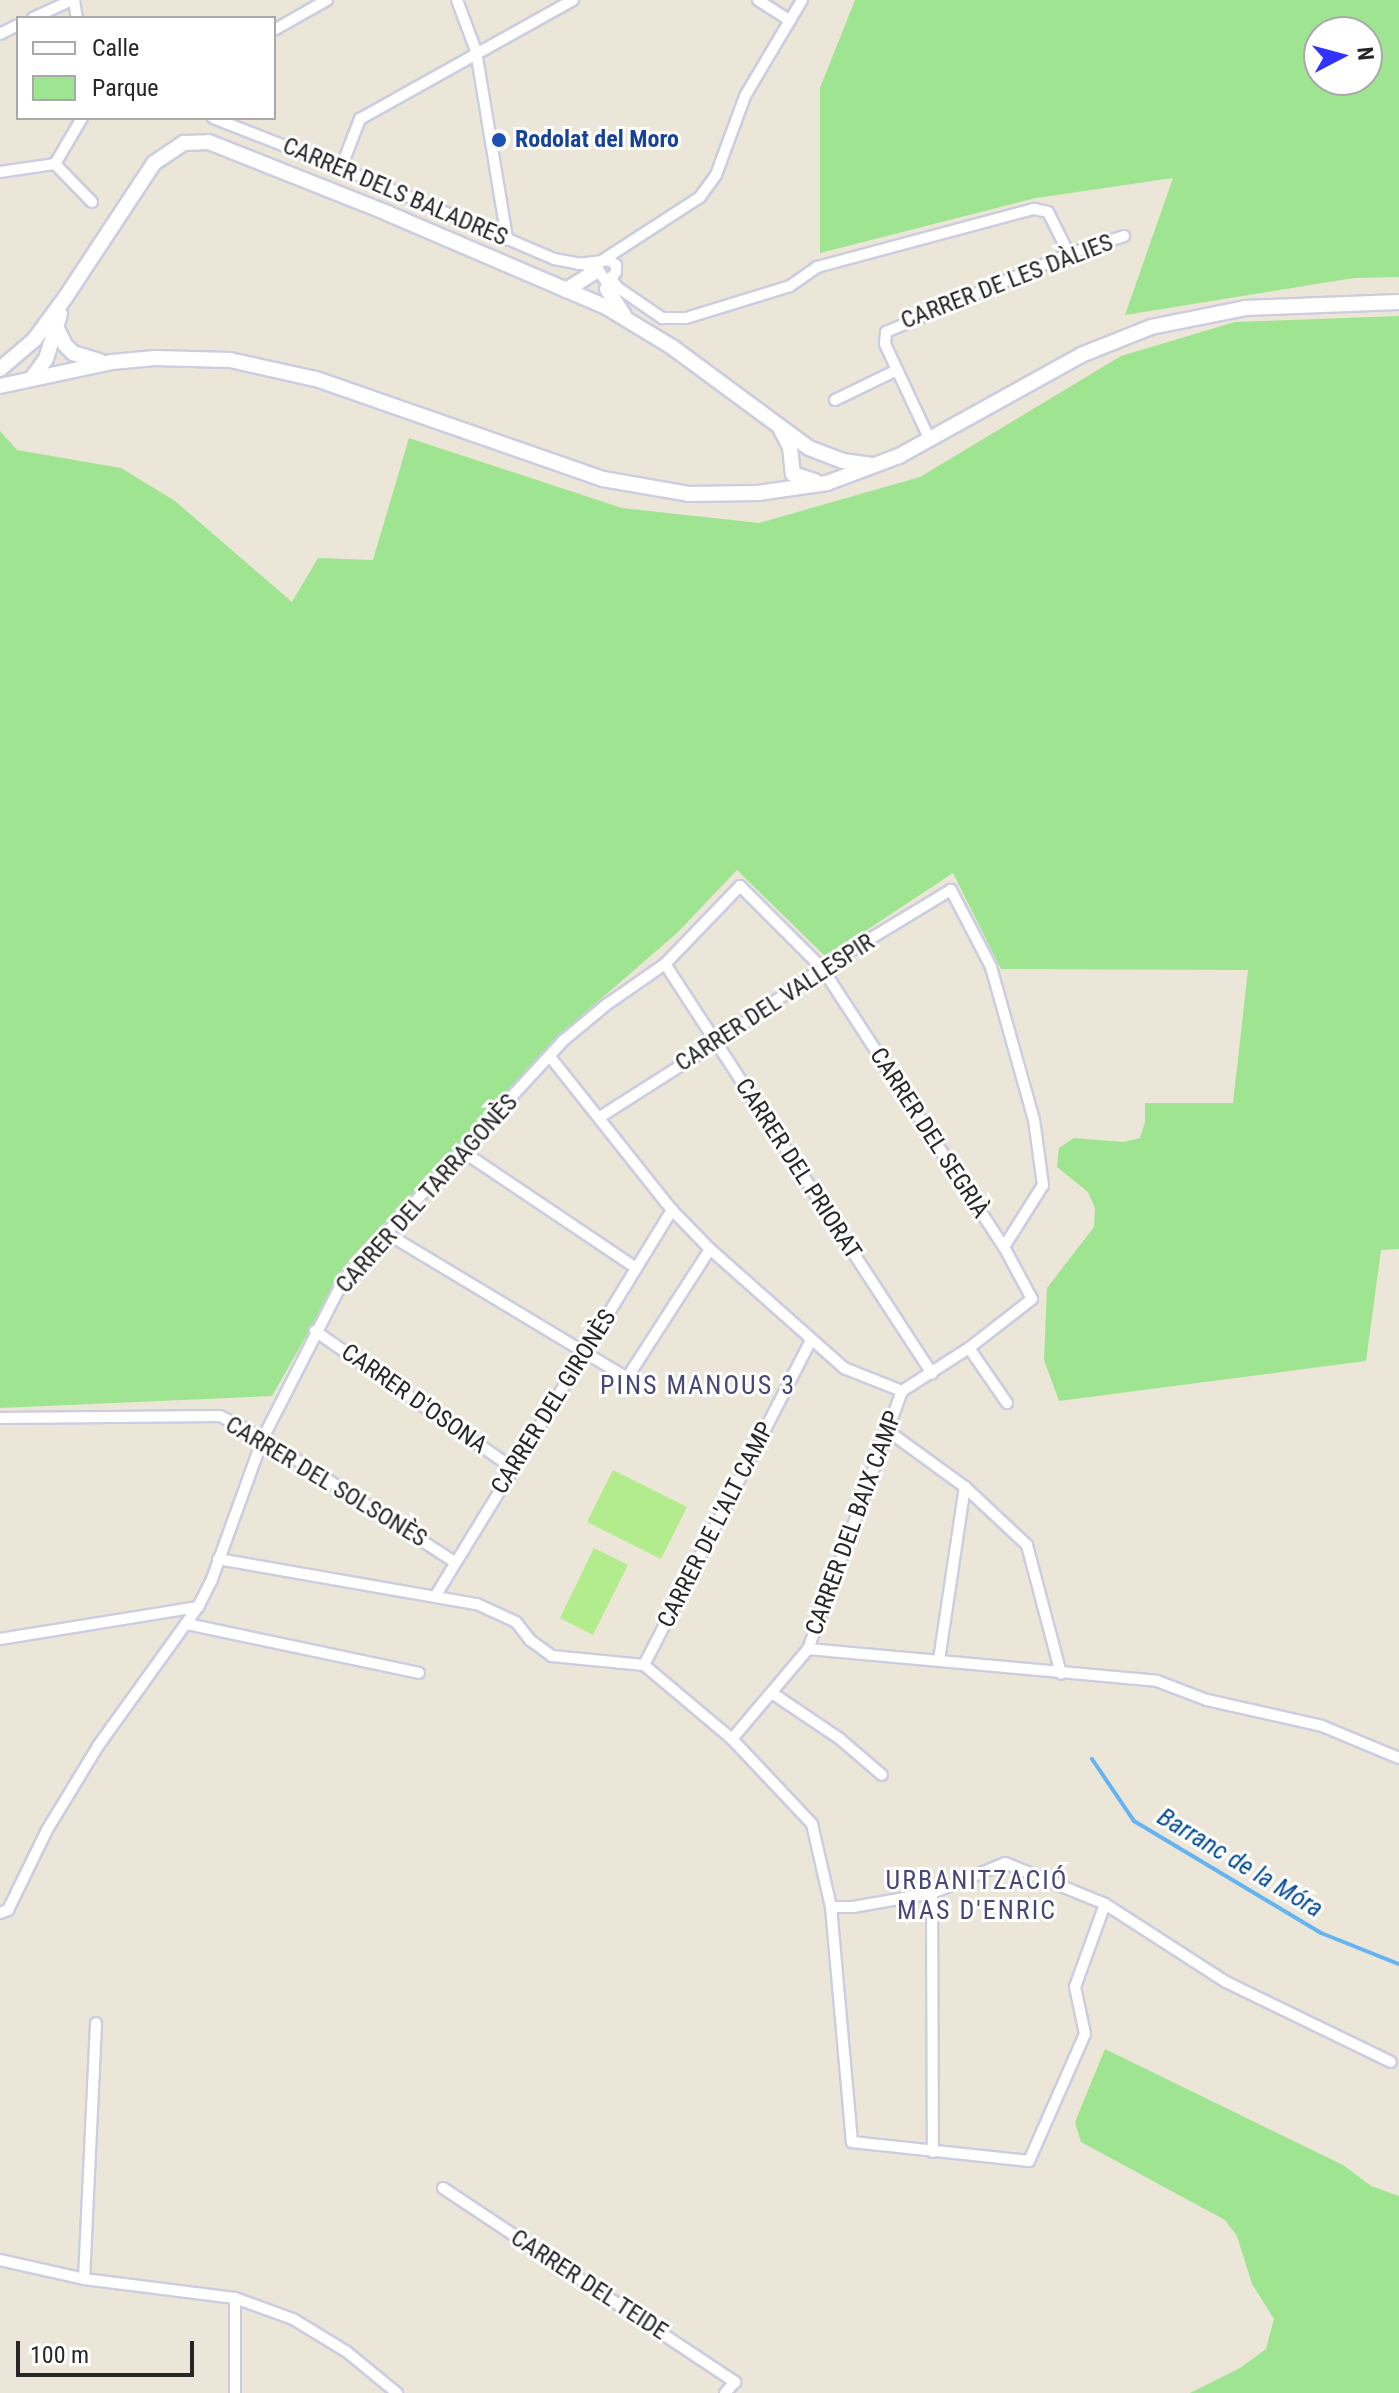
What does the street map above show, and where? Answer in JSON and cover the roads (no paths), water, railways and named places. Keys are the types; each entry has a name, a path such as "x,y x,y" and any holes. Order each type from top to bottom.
{"main road":[{"path":"0,369 34,340 154,163 173,147 197,142 224,146 254,157 590,301 672,347 781,430 813,449 843,461 876,465"},
{"path":"566,290 605,272"},
{"path":"590,301 605,272"},
{"path":"605,272 626,319"},
{"path":"29,380 42,369 65,298"},
{"path":"55,325 58,335 73,353 89,360 112,362 187,358 265,366 316,379 603,479 689,494 758,493 796,490 876,465 930,440 1081,355 1151,327 1245,308 1399,302"},
{"path":"0,386 112,362"},
{"path":"781,430 797,477 819,482"},
{"path":"758,493 780,481 795,452 813,449"},
{"path":"813,449 822,467 819,482"}],"street":[{"path":"37,16 73,0"},
{"path":"276,29 327,0"},
{"path":"457,0 476,51 507,239"},
{"path":"341,168 360,119 476,51 573,0"},
{"path":"758,0 790,21"},
{"path":"802,0 745,96 716,175 700,197 624,246 605,272 617,287 662,318 686,318 790,286 817,267 1034,209 1048,212 1069,254"},
{"path":"55,164 81,120"},
{"name":"CARRER DELS BALADRES","path":"218,120 341,168 554,259 578,264 592,259 605,272"},
{"path":"0,172 55,164"},
{"path":"55,164 92,202"},
{"name":"CARRER DE LES DÀLIES","path":"930,440 885,344 886,332 895,325 1069,254 1124,236"},
{"name":"CARRER DE LES DÀLIES","path":"835,400 897,370"},
{"name":"CARRER DEL TARRAGONÈS","path":"0,1913 8,1910 47,1830 98,1746 198,1607 263,1438 344,1279 551,1058 564,1040 606,1005 665,964 740,886 822,968"},
{"name":"CARRER DEL VALLESPIR","path":"600,1117 716,1043 822,968 951,890 991,967 1036,1133 1043,1185 1004,1247"},
{"name":"CARRER DEL PRIORAT","path":"665,964 932,1374"},
{"name":"CARRER DEL SEGRIÀ","path":"822,968 1004,1247 1032,1299"},
{"path":"551,1058 672,1210 710,1249 810,1342 844,1368 902,1391"},
{"path":"462,1151 636,1268"},
{"name":"CARRER DEL GIRONÈS","path":"436,1595 672,1210"},
{"path":"386,1233 627,1378 710,1249"},
{"name":"CARRER DEL BAIX CAMP","path":"732,1739 808,1649 902,1391 969,1348 1032,1299"},
{"name":"CARRER D'OSONA","path":"315,1331 513,1468"},
{"name":"CARRER DE L'ALT CAMP","path":"644,1665 810,1342"},
{"path":"969,1348 1007,1403"},
{"name":"CARRER DEL SOLSONÈS","path":"0,1418 220,1416 263,1438 455,1562"},
{"path":"888,1431 965,1487 1027,1545 1061,1674"},
{"path":"939,1660 965,1487"},
{"path":"218,1559 477,1604 516,1622 530,1640 552,1656 644,1665 732,1739 812,1824 831,1907 852,2142 1029,2161 1085,2034 1075,1987 1105,1904"},
{"path":"0,1639 198,1607"},
{"path":"187,1624 419,1673"},
{"path":"808,1649 1157,1681 1207,1700 1322,1726 1399,1758"},
{"path":"772,1693 840,1739 882,1775"},
{"path":"831,1907 853,1907 932,1893 1005,1863 1105,1904 1226,1982 1391,2062"},
{"path":"932,1893 933,2152"},
{"path":"84,2279 96,2023"},
{"name":"CARRER DEL TEIDE","path":"443,2188 735,2382 725,2393"},
{"path":"0,2260 84,2279 235,2298 293,2319 347,2352 397,2393"},
{"path":"235,2298 235,2393"}],"waterway":[{"name":"Barranc de la Móra","path":"1092,1759 1134,1821 1321,1933 1399,1964"}],"place":[{"name":"Rodolat del Moro","path":"499,140"}],"district":[{"name":"PINS MANOUS 3","path":"698,1386"},
{"name":"URBANITZACIÓ MAS D'ENRIC","path":"977,1896"}]}
